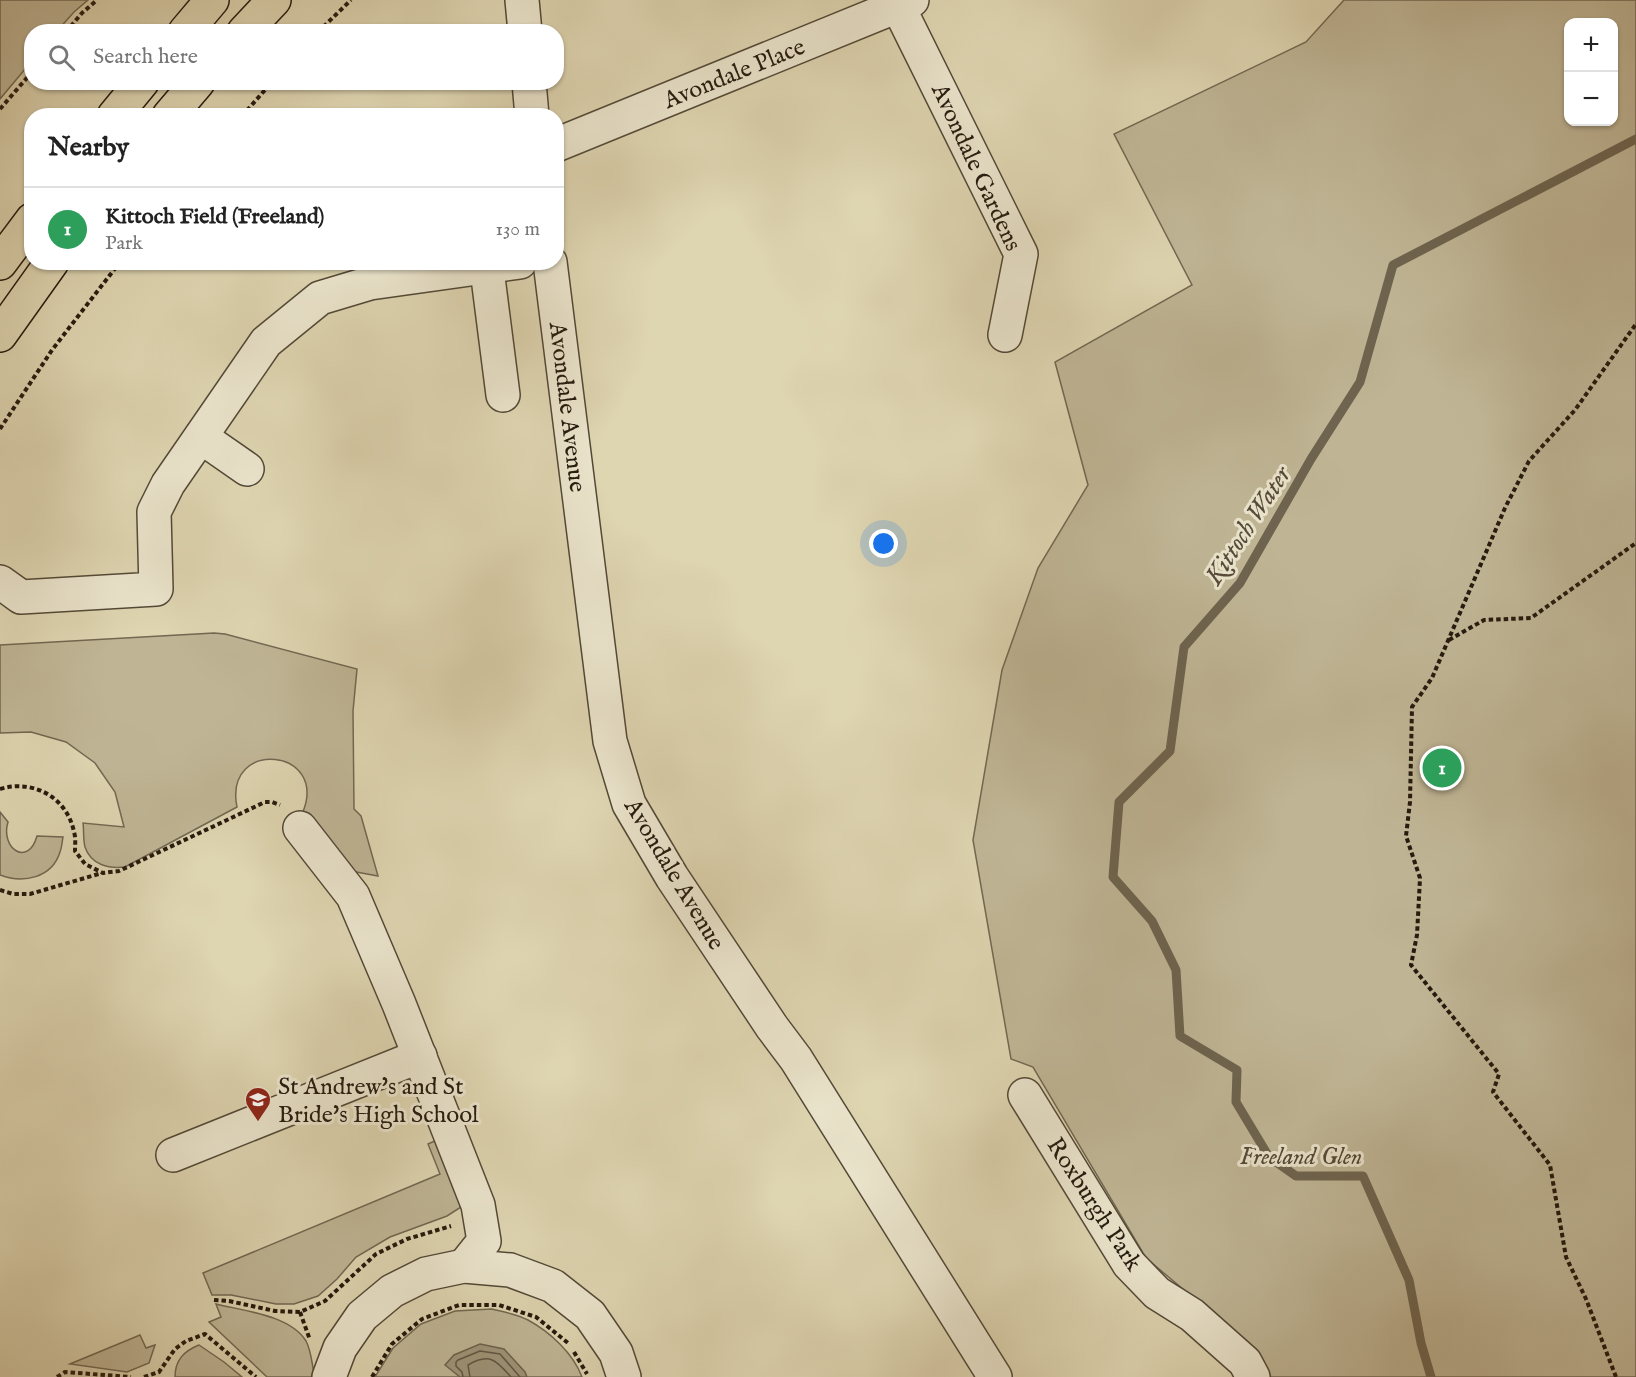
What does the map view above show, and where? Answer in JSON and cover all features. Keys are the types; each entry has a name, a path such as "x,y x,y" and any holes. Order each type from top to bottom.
{"highway":[{"path":"192,24 212,0"},
{"path":"252,24 274,0"},
{"path":"121,108 135,90"},
{"path":"176,108 191,90"},
{"path":"0,263 24,231"},
{"path":"0,335 46,270"}],"street":[{"path":"522,0 524,24"},
{"name":"Avondale Place","path":"564,142 905,3"},
{"name":"Avondale Gardens","path":"905,3 1021,254 1005,335"},
{"path":"530,90 531,108"},
{"path":"0,582 21,597 156,589 154,512 168,484 266,342 320,298 370,283 454,270"},
{"path":"487,270 503,395"},
{"name":"Avondale Avenue","path":"551,270 610,741 628,804 672,878 796,1059 995,1377"},
{"path":"201,437 247,469"},
{"path":"300,828 353,896 420,1056 478,1205 484,1241 464,1266"},
{"path":"173,1155 420,1056"},
{"name":"Roxburgh Park","path":"1025,1095 1129,1264 1158,1293 1192,1315 1245,1362 1253,1377"},
{"path":"329,1377 340,1348 362,1316 392,1292 426,1274 464,1266 510,1270 553,1286 590,1315 616,1353 624,1377"}],"path":[{"path":"73,24 97,0"},
{"path":"326,24 351,0"},
{"path":"0,109 24,81"},
{"path":"249,108 265,90"},
{"path":"0,429 52,350 114,270"},
{"path":"1616,1377 1586,1299 1566,1257 1550,1165 1493,1092 1499,1074 1411,965 1417,935 1420,878 1406,836 1410,802 1412,707 1432,678 1505,508 1529,461 1575,410 1636,324"},
{"path":"1449,640 1484,620 1531,618 1636,543"},
{"path":"0,789 11,786 28,786 45,792 59,802 70,817 75,834 75,851 86,864 103,873"},
{"path":"0,890 13,894 30,894 103,873 119,871 265,802 272,802 285,808 300,828"},
{"path":"214,1300 275,1311 300,1312 325,1301 376,1254 407,1239 459,1224 481,1222"},
{"path":"372,1377 392,1344 422,1319 459,1305 499,1305 536,1317 567,1342 588,1375"},
{"path":"144,1377 159,1372 175,1349 186,1341 205,1334 256,1377"},
{"path":"57,1377 65,1372 131,1377"}],"green space":[{"path":"0,0 88,0 63,24 24,24 24,70 0,99"},
{"name":"Freeland Glen","path":"1344,0 1636,0 1636,1377 1271,1377 1247,1343 1146,1258 1033,1067 1011,1059 973,840 1002,670 1038,568 1088,485 1055,362 1192,285 1114,134 1306,42"},
{"path":"214,633 357,669 353,711 354,809 361,816 378,876 351,871 302,814 307,792 302,775 290,764 275,760 259,761 245,769 237,784 237,807 125,867 101,864 92,858 85,847 83,823 124,827 115,792 95,763 66,742 31,732 0,733 0,645"},
{"path":"0,812 8,822 8,840 16,851 28,851 37,836 63,837 56,861 44,873 27,879 0,875"},
{"path":"437,1140 461,1190 461,1207 447,1216 390,1237 356,1257 318,1296 294,1304 276,1304 231,1295 212,1295 203,1273 440,1174 428,1144"},
{"path":"216,1304 266,1315 299,1332 306,1341 314,1373 311,1377 267,1377 209,1322 221,1317"},
{"path":"492,1309 524,1318 544,1331 567,1352 582,1377 375,1377 393,1348 421,1324 455,1311"},
{"path":"140,1335 146,1348 155,1345 149,1363 127,1372 70,1364"},
{"path":"199,1345 242,1377 175,1377 181,1357"}],"water":[{"path":"480,1344 504,1349 527,1377 460,1377 445,1365 454,1355"}],"waterway":[{"name":"Kittoch Water","path":"1431,1377 1421,1343 1409,1280 1363,1176 1296,1176 1269,1157 1236,1102 1237,1070 1180,1036 1176,970 1152,921 1113,877 1119,802 1170,751 1184,647 1240,583 1311,459 1360,382 1393,265 1636,139"}],"place":[{"name":"Kittoch Field (Freeland)","path":"1442,768"},
{"name":"St Andrew's and St Bride's High School","path":"258,1123"}]}
